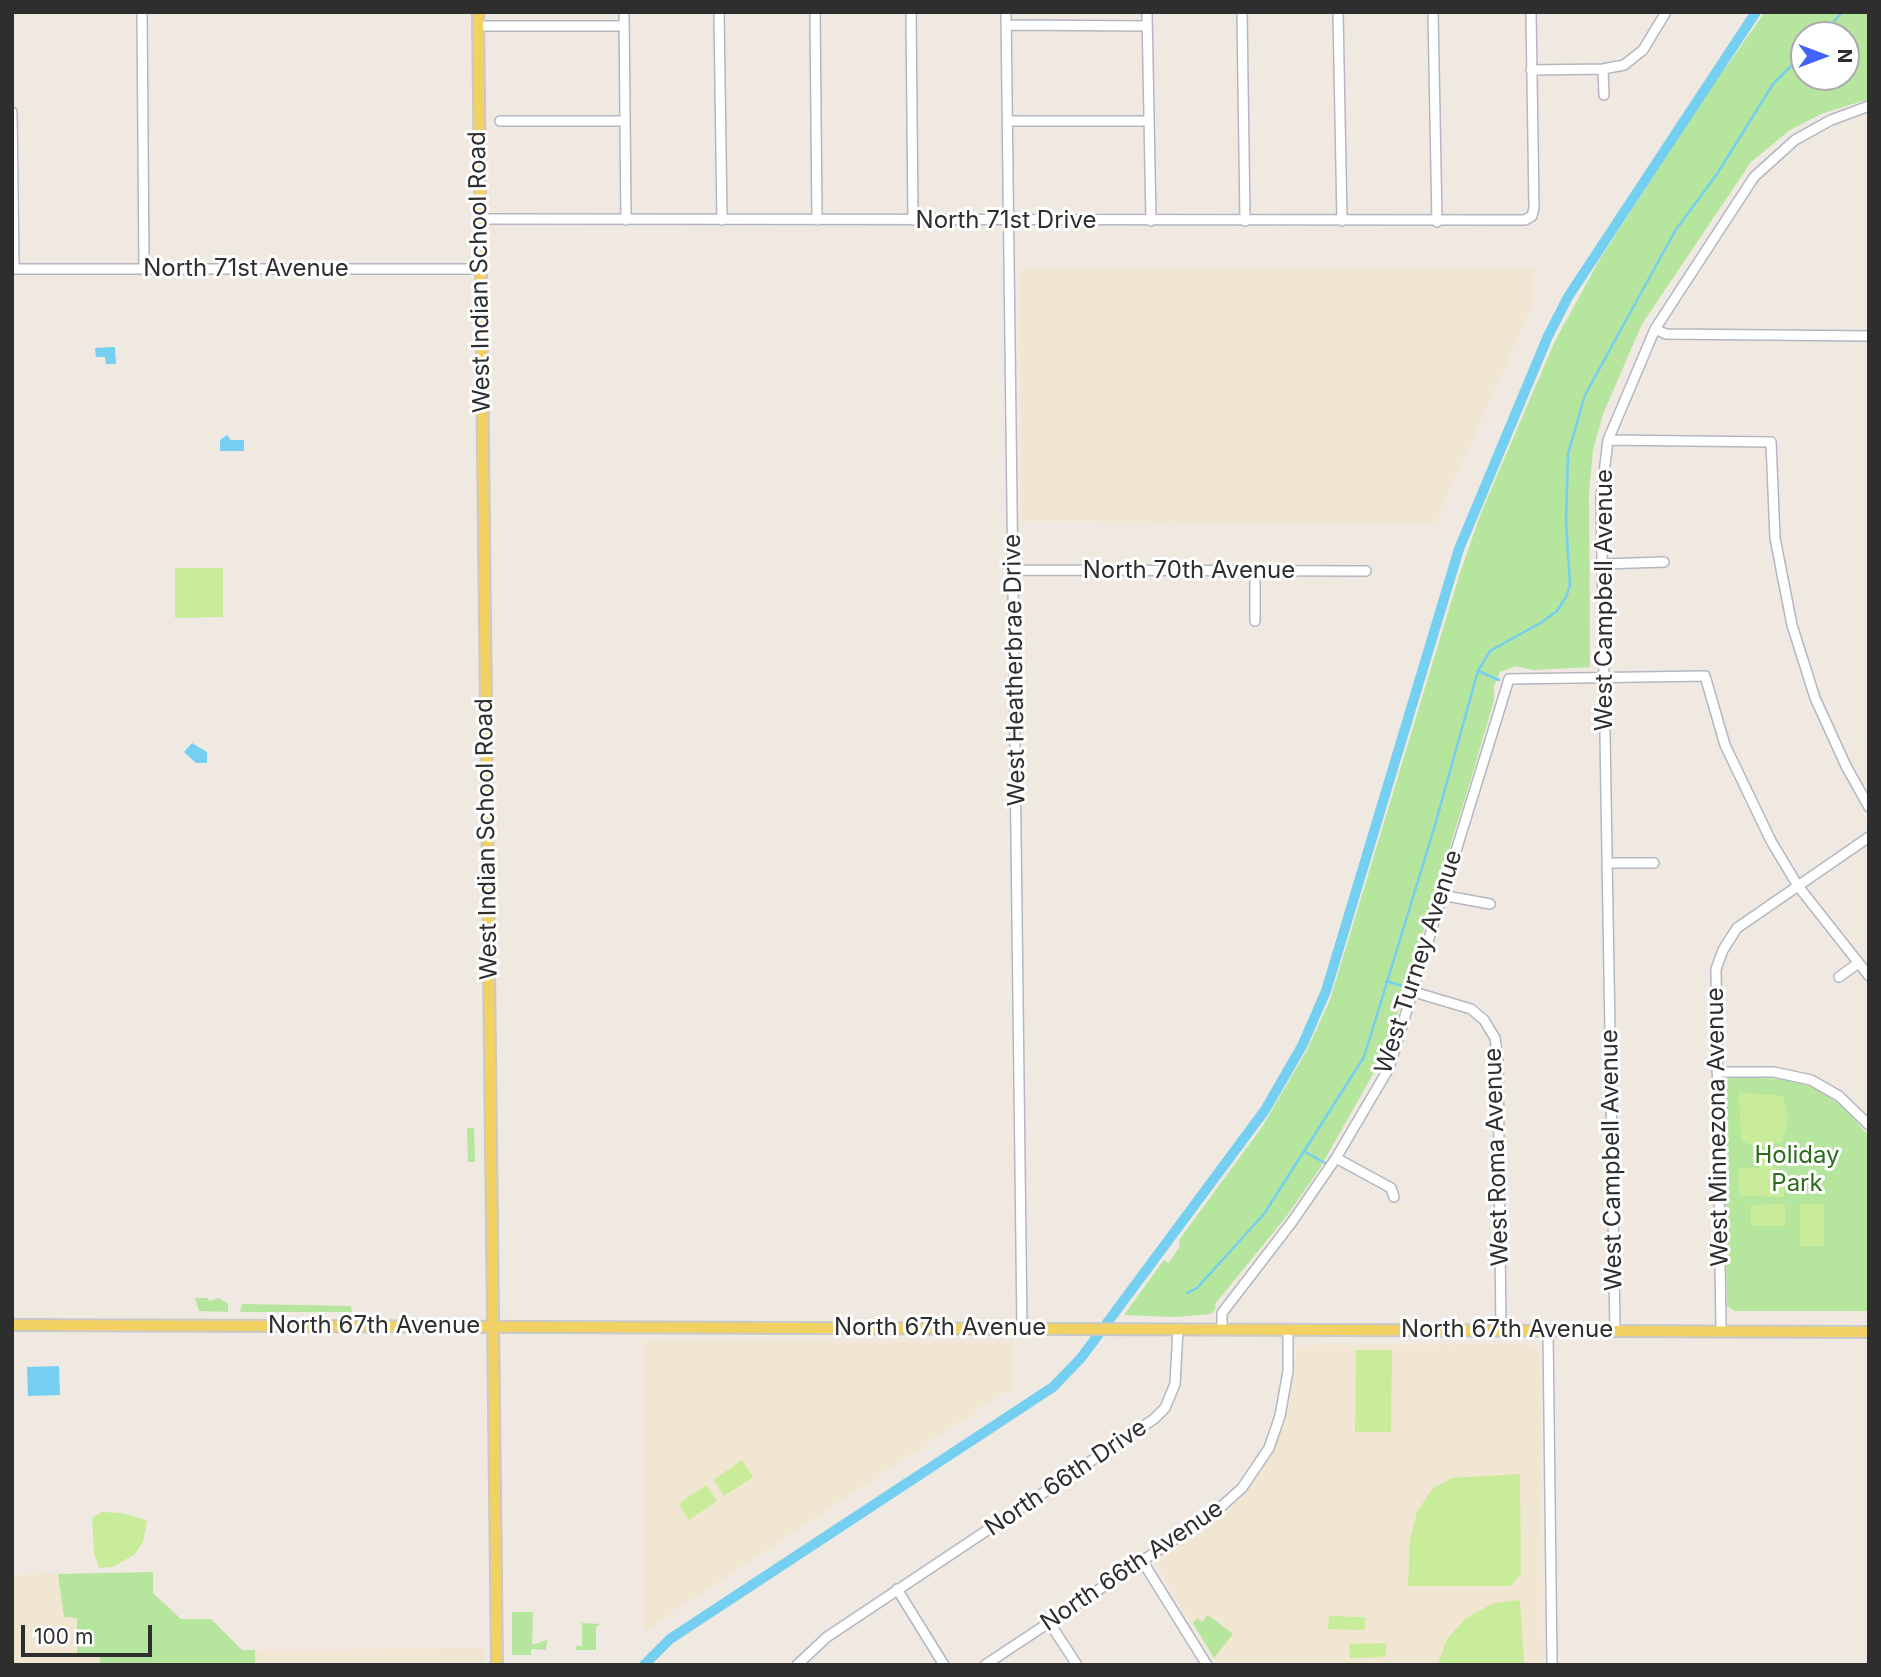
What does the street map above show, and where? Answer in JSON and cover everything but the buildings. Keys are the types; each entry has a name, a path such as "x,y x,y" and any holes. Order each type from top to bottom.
{"main road":[{"name":"West Indian School Road","path":"478,12 497,1665"},
{"name":"North 67th Avenue","path":"12,1325 1869,1332"}],"street":[{"path":"142,12 144,269"},
{"path":"624,12 626,220"},
{"path":"719,12 722,220"},
{"path":"815,12 817,220"},
{"path":"911,12 913,220"},
{"name":"West Heatherbrae Drive","path":"1006,12 1022,1329"},
{"path":"1147,12 1151,221"},
{"path":"1242,12 1245,221"},
{"path":"1338,12 1342,222"},
{"path":"1433,12 1437,222"},
{"path":"1531,12 1531,70 1618,67 1633,60 1667,12"},
{"path":"1006,25 1147,26"},
{"path":"478,26 624,26"},
{"path":"1603,69 1604,95"},
{"name":"North 71st Drive","path":"480,219 1518,221 1532,216 1531,70"},
{"name":"West Campbell Avenue","path":"1615,1331 1601,497 1608,440 1655,329 1691,269 1761,168 1795,140 1831,120 1869,106"},
{"path":"12,112 13,269"},
{"path":"500,121 625,121"},
{"path":"1007,121 1148,121"},
{"name":"North 71st Avenue","path":"13,269 480,270"},
{"path":"1655,329 1666,334 1869,336"},
{"path":"1608,440 1771,442 1775,538 1792,625 1815,698 1846,766 1869,807"},
{"path":"1602,564 1664,562"},
{"name":"North 70th Avenue","path":"1013,570 1366,571"},
{"path":"1255,571 1255,621"},
{"path":"1604,677 1705,676 1725,745 1771,841 1798,886 1869,976"},
{"name":"West Turney Avenue","path":"1222,1329 1222,1313 1292,1222 1336,1158 1389,1068 1415,992 1441,895 1509,679 1604,677"},
{"path":"1798,886 1869,837"},
{"path":"1607,863 1654,863"},
{"name":"West Minnezona Avenue","path":"1721,1331 1716,969 1723,950 1737,928 1798,886"},
{"path":"1441,895 1490,904"},
{"path":"1839,977 1857,964"},
{"name":"West Roma Avenue","path":"1415,992 1471,1009 1484,1020 1495,1038 1498,1059 1501,1330"},
{"path":"1717,1072 1787,1073 1832,1091 1869,1125"},
{"path":"1336,1158 1391,1188 1394,1197"},
{"name":"North 66th Drive","path":"797,1665 827,1637 1154,1419 1165,1408 1175,1384 1178,1329"},
{"name":"North 66th Avenue","path":"985,1665 1143,1562 1228,1502 1262,1460 1276,1431 1286,1389 1289,1330"},
{"path":"1548,1331 1552,1665"},
{"path":"1143,1562 1207,1665"},
{"path":"897,1590 944,1665"},
{"path":"1049,1622 1077,1665"}],"shaded area":[{"path":"1534,269 1533,305 1435,523 1022,521 1019,270"},
{"path":"644,1342 1013,1342 1013,1387 643,1632"},
{"path":"1528,1344 1537,1350 1540,1359 1544,1665 1217,1665 1155,1564 1229,1511 1259,1475 1285,1424 1293,1386 1296,1349 1300,1345"},
{"path":"153,1572 153,1593 181,1619 211,1619 242,1650 485,1648 485,1665 12,1665 12,1575"}],"green space":[{"path":"1765,12 1869,12 1869,99 1821,114 1790,130 1751,162 1642,324 1603,414 1593,450 1589,492 1590,667 1533,670 1516,666 1500,672 1494,686 1494,700 1472,776 1385,1053 1320,1168 1286,1217 1215,1304 1216,1308 1211,1314 1174,1317 1124,1315 1164,1260 1169,1263 1180,1246 1179,1240 1262,1127 1307,1050 1330,1000 1459,576 1481,513 1555,341 1600,259 1710,90"},
{"path":"175,568 223,568 223,617 175,618"},
{"name":"Holiday Park","path":"1730,1077 1784,1079 1815,1088 1844,1107 1869,1136 1869,1311 1735,1311 1727,1306 1723,1086"},
{"path":"1739,1092 1783,1096 1789,1118 1782,1142 1759,1147 1741,1141"},
{"path":"467,1128 474,1128 475,1162 468,1162"},
{"path":"1760,1154 1773,1154 1773,1168 1777,1168 1777,1175 1795,1181 1795,1188 1784,1188 1784,1197 1739,1196 1738,1168 1760,1168"},
{"path":"1785,1204 1785,1226 1751,1226 1751,1205"},
{"path":"1800,1204 1824,1204 1824,1246 1800,1246"},
{"path":"195,1298 208,1298 209,1301 219,1298 228,1304 228,1312 199,1311"},
{"path":"242,1304 351,1306 352,1312 240,1312"},
{"path":"1356,1350 1392,1350 1391,1432 1355,1432"},
{"path":"742,1460 753,1477 724,1496 714,1480"},
{"path":"1520,1474 1521,1574 1510,1586 1408,1586 1410,1540 1417,1512 1432,1489 1452,1478"},
{"path":"706,1485 717,1501 689,1520 679,1504"},
{"path":"102,1512 121,1513 147,1520 143,1542 134,1555 112,1567 99,1568 94,1554 92,1518"},
{"path":"153,1572 153,1593 181,1619 211,1619 242,1650 255,1650 255,1665 100,1665 100,1656 77,1656 77,1618 64,1617 58,1574"},
{"path":"1520,1600 1524,1665 1438,1665 1447,1639 1466,1618 1494,1603"},
{"path":"512,1612 533,1612 532,1645 547,1640 546,1650 531,1649 531,1655 512,1655"},
{"path":"1208,1615 1233,1634 1214,1658 1193,1623 1197,1618 1202,1622"},
{"path":"1329,1616 1365,1617 1365,1630 1328,1629"},
{"path":"582,1623 600,1624 596,1627 596,1650 576,1650 576,1646 582,1646"},
{"path":"1386,1643 1386,1657 1350,1658 1349,1644"}],"water":[{"path":"115,347 116,364 106,364 105,357 96,357 95,348"},
{"path":"227,435 231,440 244,440 244,451 220,451 220,440"},
{"path":"192,743 207,752 207,763 196,763 184,752"},
{"path":"59,1366 60,1395 28,1396 27,1367"}],"waterway":[{"path":"644,1665 670,1639 1053,1387 1081,1358 1265,1110 1302,1046 1326,991 1459,549 1548,336 1568,297 1756,12"},
{"path":"1835,21 1842,12"},
{"path":"1187,1293 1197,1288 1264,1214 1364,1057 1433,832 1478,671 1490,651 1542,622 1557,611 1566,597 1570,585 1566,521 1568,454 1585,395 1675,231 1717,174 1773,84 1790,67"},
{"path":"1478,671 1499,680"},
{"path":"1386,981 1409,988"},
{"path":"1305,1152 1327,1164"}]}
